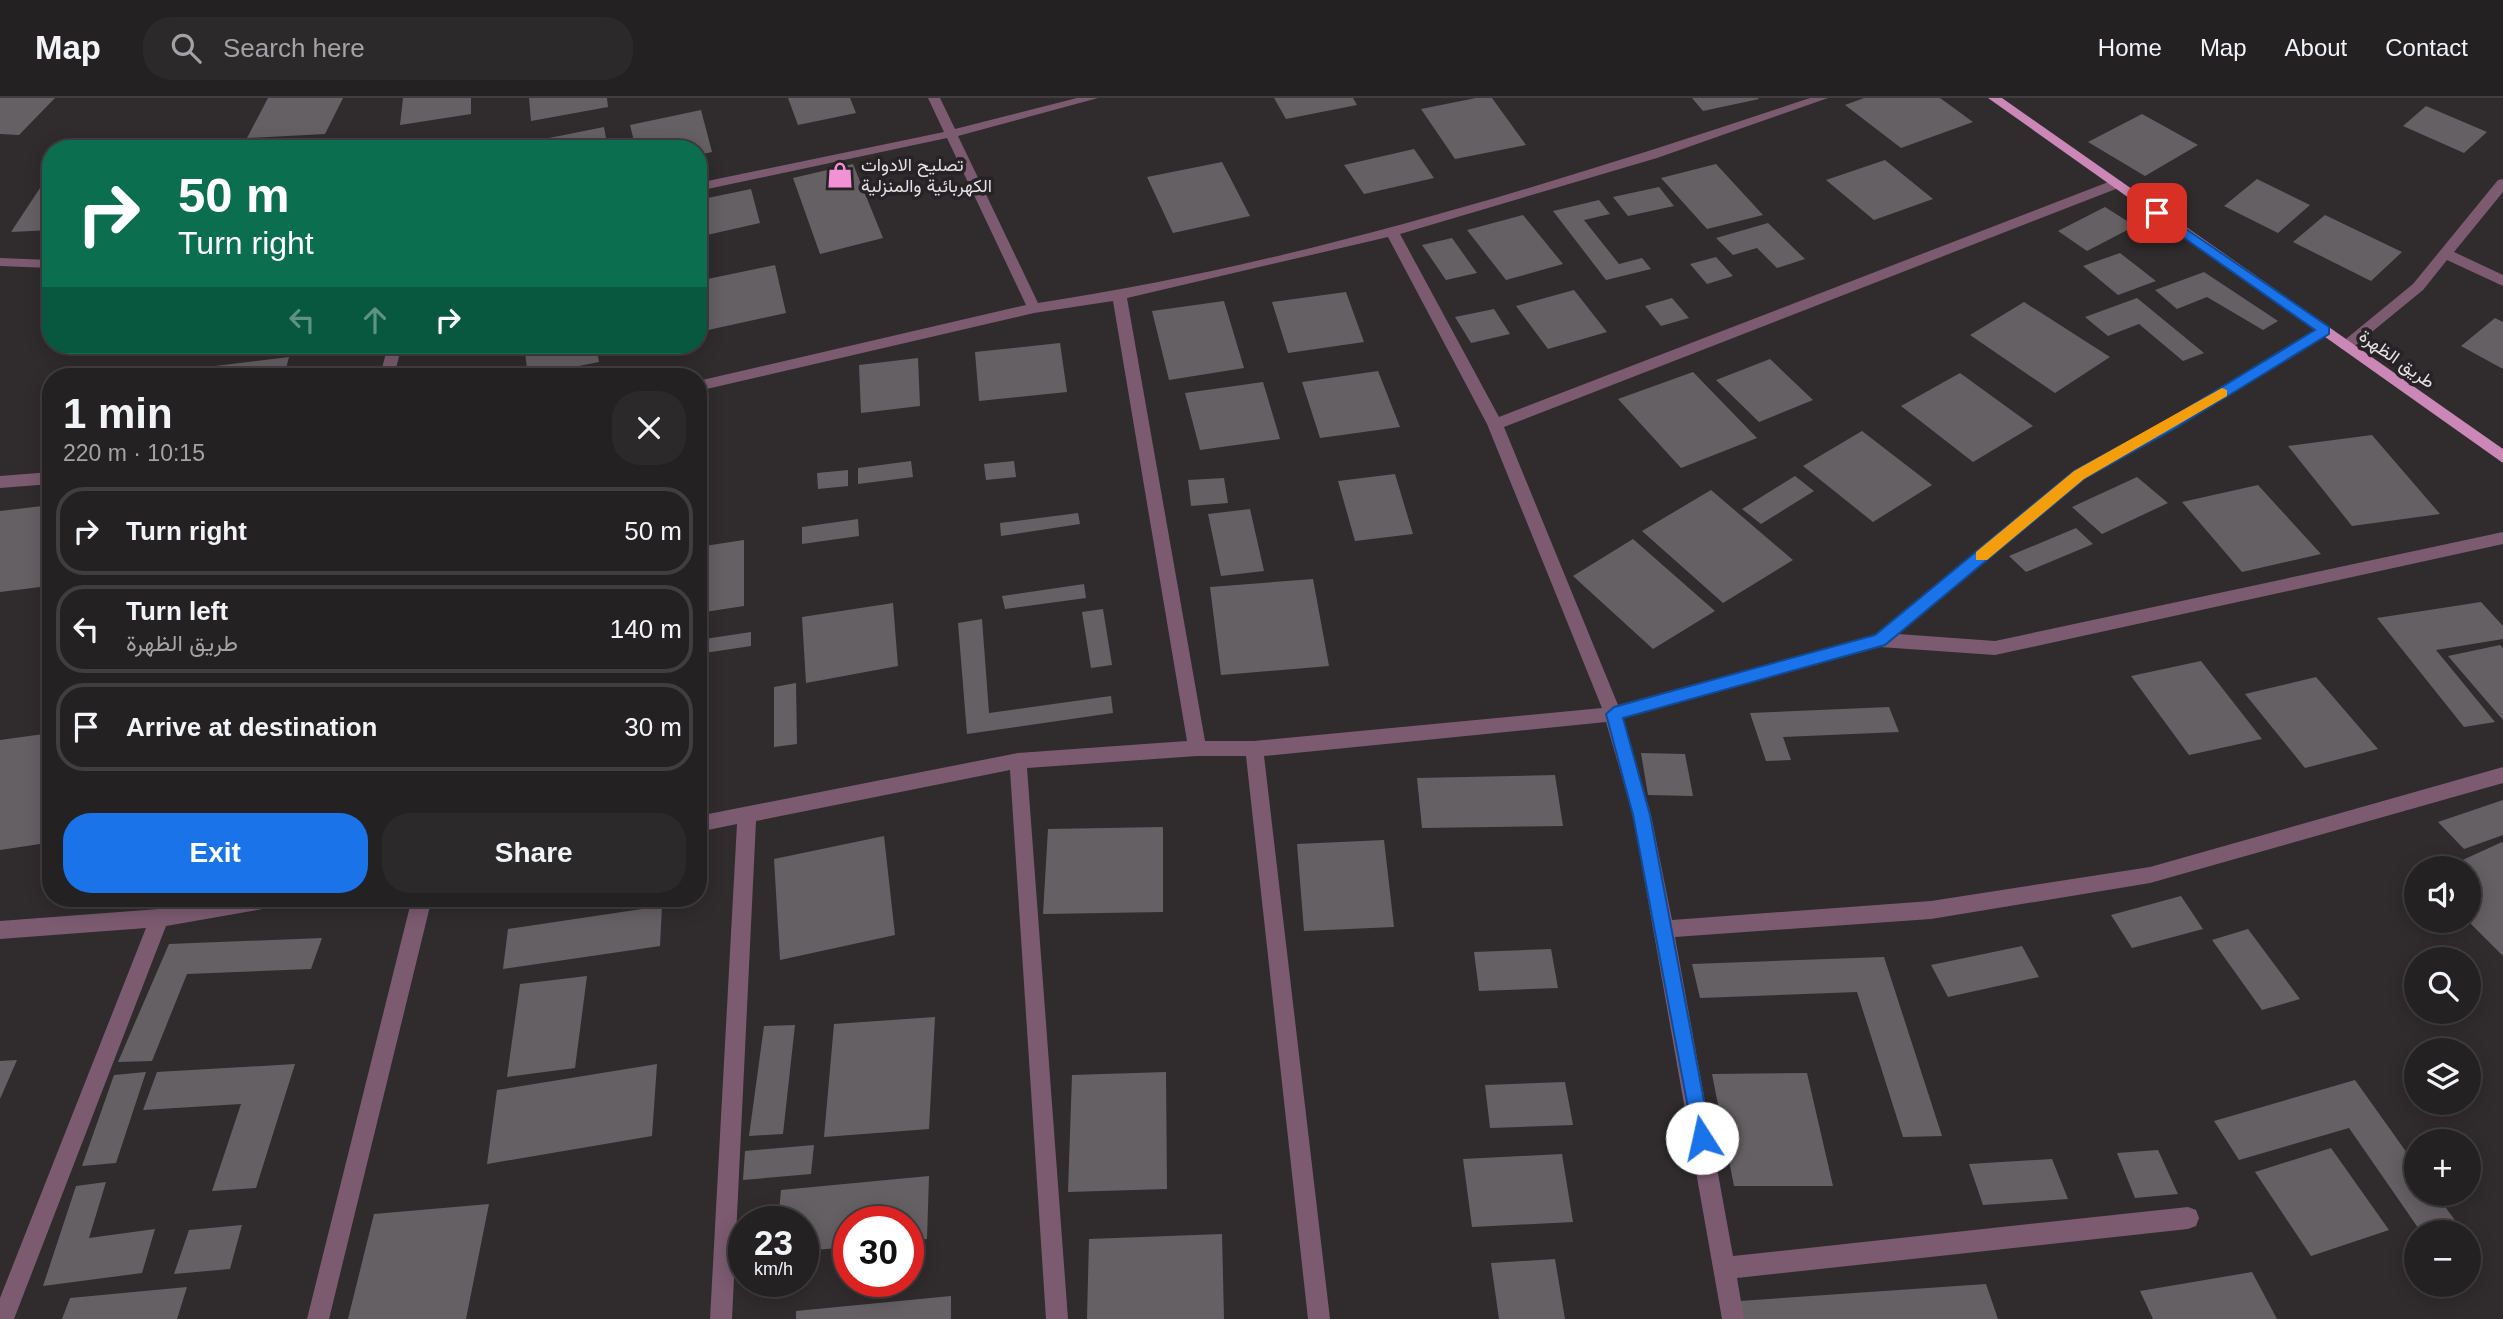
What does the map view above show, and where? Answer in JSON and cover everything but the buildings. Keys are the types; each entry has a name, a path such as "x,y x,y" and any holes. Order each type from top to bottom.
{"main road":[{"name":"طريق الظهرة","path":"1994,98 2503,457"}],"street":[{"path":"934,98 1034,309"},
{"path":"707,185 950,134 1092,98"},
{"path":"707,384 1034,309 1119,295 1392,232 1652,155 1822,98"},
{"path":"2346,346 2418,287 2503,183"},
{"path":"1495,424 2116,184"},
{"path":"1392,232 1495,424 1614,714 1642,815 1733,1319"},
{"path":"2446,254 2503,281"},
{"path":"0,262 42,264"},
{"path":"1119,295 1197,748"},
{"path":"1880,640 2079,475 2168,426 2324,330"},
{"path":"0,481 42,479"},
{"path":"707,822 1017,761 1197,748 1254,749 1614,714 1880,640 1995,648 2503,538"},
{"path":"1254,749 1318,1319"},
{"path":"1017,761 1057,1319"},
{"path":"1664,929 1931,910 2150,875 2503,775"},
{"path":"721,1319 747,814"},
{"path":"0,930 159,918 209,907"},
{"path":"317,1319 420,907"},
{"path":"3,1319 159,918"},
{"path":"1725,1268 2188,1218"}],"slow traffic":[{"path":"1981,556 2079,475 2222,393"}],"place":[{"name":"تصليح الادوات الكهربائية والمنزلية","path":"840,175"}],"route":[{"path":"1702,1138 1642,815 1614,714 1880,640 2079,475 2168,426 2324,330 2157,213"}]}
